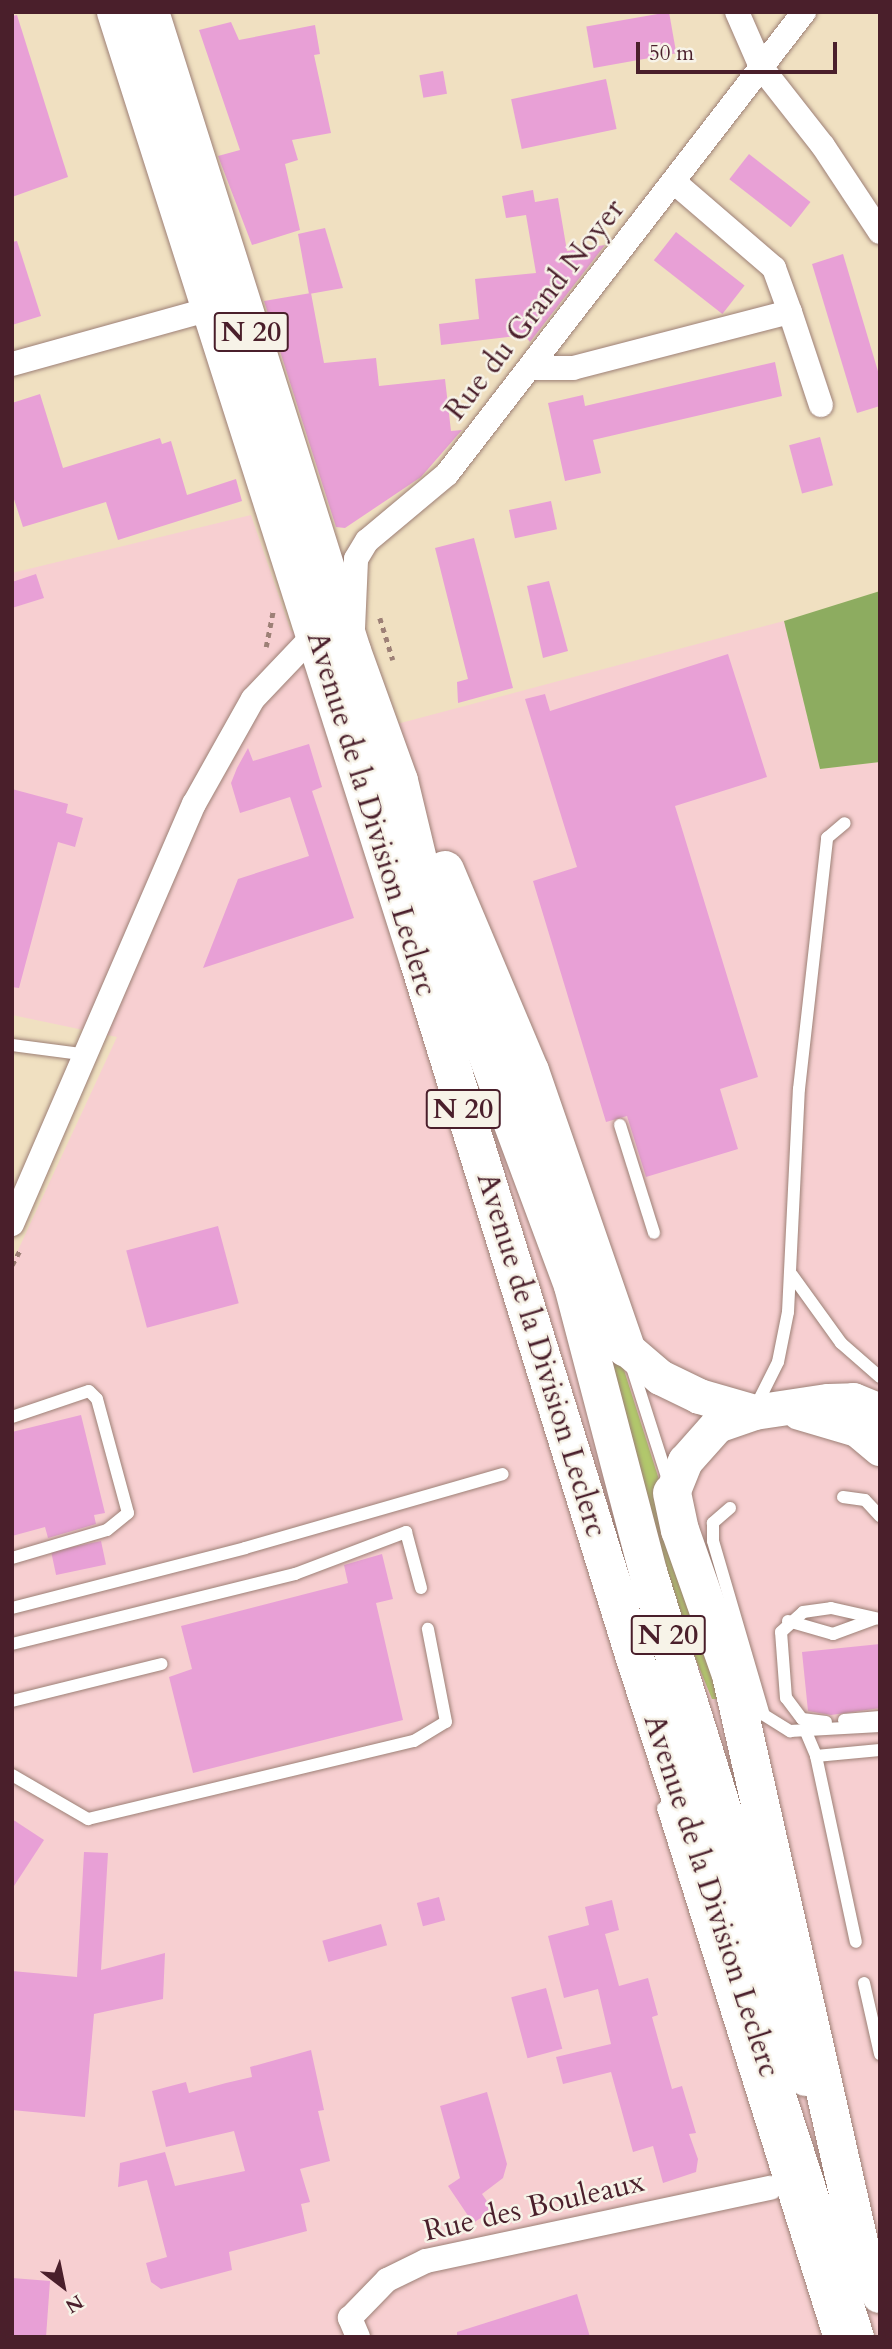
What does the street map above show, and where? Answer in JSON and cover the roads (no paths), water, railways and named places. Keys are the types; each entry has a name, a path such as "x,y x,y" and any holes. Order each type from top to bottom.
{"main road":[{"name":"Avenue de la Division Leclerc","path":"116,12 419,962 633,1673 855,2337"},
{"name":"Avenue de la Division Leclerc","path":"149,12 352,651 399,781 424,885 573,1286 649,1576 880,2310"},
{"path":"399,781 447,875 530,1071 626,1348"},
{"path":"672,1493 680,1530 731,1675 861,2251 880,2294"}],"street":[{"path":"737,12 761,67 823,146 880,232"},
{"name":"Rue du Grand Noyer","path":"352,651 356,559 367,541 447,474 532,368 804,12"},
{"path":"674,182 774,268 821,405"},
{"path":"12,364 210,309"},
{"path":"532,368 573,368 790,312"},
{"path":"12,1224 89,1055 194,804 253,699 315,634"},
{"path":"626,1348 660,1377 699,1396 857,1429 880,1448"},
{"path":"672,1493 699,1441 717,1425 769,1410 853,1400 880,1411"},
{"name":"Rue des Bouleaux","path":"358,2337 350,2318 387,2280 426,2262 769,2188"}],"lane":[{"path":"769,1410 792,1275 799,1089 827,838 845,823"},
{"path":"12,1045 89,1055"},
{"path":"620,1125 654,1233"},
{"path":"792,1275 841,1343 880,1377"},
{"path":"626,1348 672,1493"},
{"path":"12,1417 89,1391 97,1399 128,1513 107,1530 12,1558"},
{"path":"12,1608 245,1548 503,1474"},
{"path":"843,1497 865,1500 880,1516"},
{"path":"730,1508 713,1523 713,1541 764,1715 775,1726 806,1732 880,1726"},
{"path":"12,1644 295,1574 406,1532 421,1588"},
{"path":"877,1619 831,1608 803,1612 788,1621 781,1632 786,1698 794,1711 813,1724 880,1717"},
{"path":"788,1621 833,1634 877,1619"},
{"path":"12,1775 88,1819 414,1741 446,1722 428,1629"},
{"path":"12,1700 161,1664"},
{"path":"806,1732 816,1756 856,1942"},
{"path":"816,1756 880,1750"},
{"path":"659,1795 830,2337"},
{"path":"863,1983 880,2053"}]}
